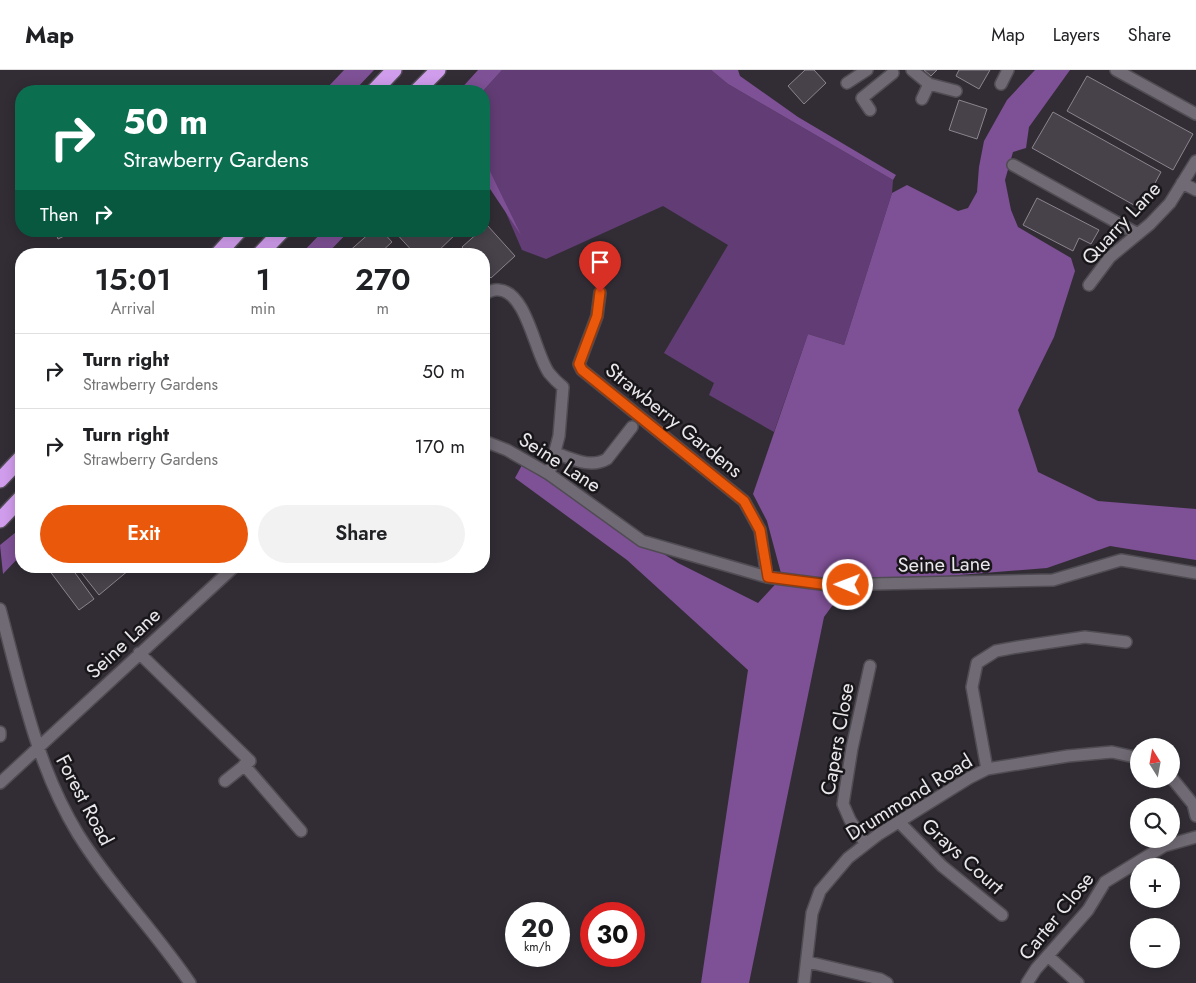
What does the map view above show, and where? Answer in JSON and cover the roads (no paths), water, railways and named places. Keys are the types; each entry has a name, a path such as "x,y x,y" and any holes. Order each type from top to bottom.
{"highway":[{"path":"380,85 394,70"},
{"path":"423,85 438,70"},
{"path":"223,248 234,237"},
{"path":"266,248 276,237"},
{"path":"0,480 15,464"},
{"path":"0,520 15,504"}],"street":[{"path":"848,84 867,70"},
{"path":"912,70 929,84 956,91"},
{"path":"1001,84 1008,70"},
{"path":"1116,70 1196,114"},
{"path":"870,110 862,98 891,71"},
{"path":"922,99 929,84"},
{"name":"Quarry Lane","path":"1089,285 1110,257 1138,234 1170,202 1196,161"},
{"path":"1013,165 1138,234"},
{"path":"1182,183 1196,190"},
{"path":"490,292 497,289 505,291 515,300 526,319 549,373 563,387 559,436 549,474"},
{"name":"Strawberry Gardens","path":"600,292 597,316 579,364 582,370 744,501 760,530 768,577"},
{"path":"555,453 581,462 601,463 607,459 632,427"},
{"name":"Seine Lane","path":"490,443 507,450 549,474 642,541 768,577 821,584 1053,580 1121,560 1196,573"},
{"name":"Seine Lane","path":"0,783 227,573"},
{"name":"Forest Road","path":"0,609 37,749 58,798 78,834 107,878 190,983"},
{"path":"987,769 972,686 977,663 996,651 1085,637 1126,642"},
{"path":"139,653 250,761 225,781"},
{"name":"Capers Close","path":"866,843 850,820 843,804 852,748 870,666"},
{"name":"Drummond Road","path":"804,983 808,962 812,913 820,891 848,858 866,843 969,778 987,769 1068,756 1112,752 1130,756"},
{"path":"244,765 301,831"},
{"path":"1180,788 1193,804 1196,816"},
{"name":"Grays Court","path":"900,823 942,866 994,914"},
{"name":"Carter Close","path":"1027,983 1036,968 1088,910 1105,882 1164,846 1196,837"},
{"path":"1048,956 1078,983"},
{"path":"808,962 880,978 887,983"}]}
